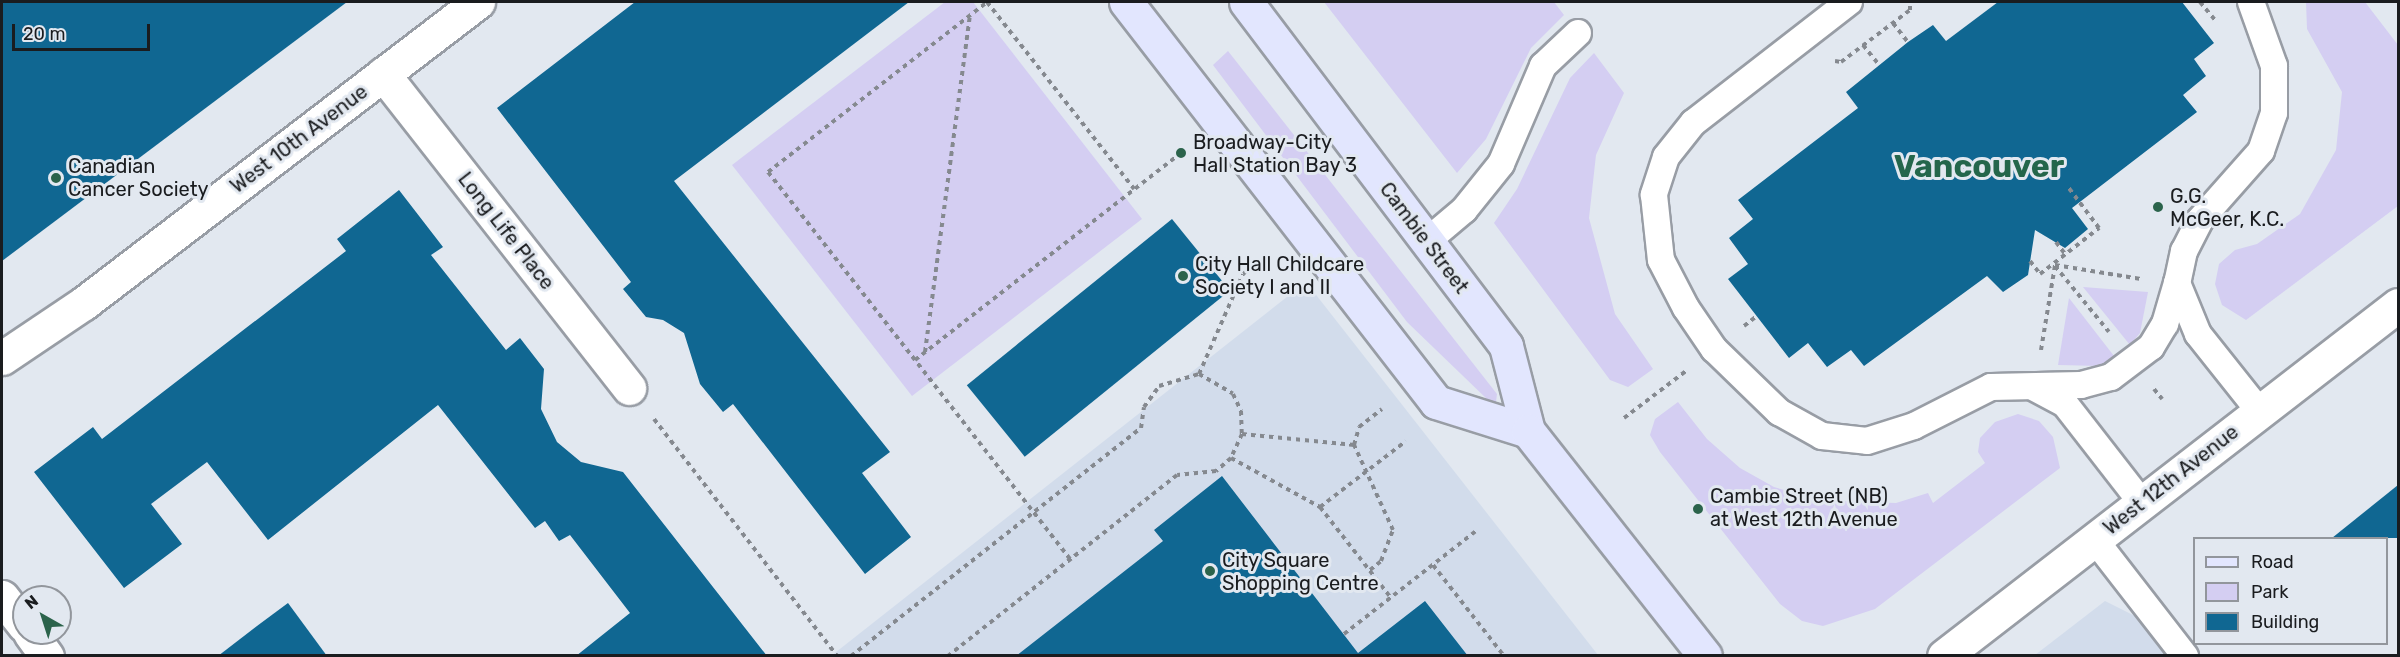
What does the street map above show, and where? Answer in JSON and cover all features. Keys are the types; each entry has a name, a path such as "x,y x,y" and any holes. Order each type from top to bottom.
{"main road":[{"path":"1126,2 1437,402 1527,431"},
{"name":"Cambie Street","path":"1246,2 1506,346 1527,431 1705,656"}],"street":[{"name":"West 10th Avenue","path":"2,358 84,303 478,2"},
{"name":"Long Life Place","path":"383,74 629,388"},
{"name":"West 12th Avenue","path":"1944,656 2398,305"},
{"path":"2,597 12,610"}],"lane":[{"path":"1849,2 1693,123 1666,157 1654,195 1661,260 1686,308 1745,383 1779,412 1822,436 1867,441 1914,426 1991,387 2035,388 2081,385 2133,363 2165,324 2184,251 2200,220 2261,151 2274,113 2274,66 2251,2"},
{"path":"1426,242 1464,210 1501,164 1543,66 1578,33"},
{"path":"2177,283 2198,334 2260,412"},
{"path":"2035,388 2065,404 2142,503"},
{"path":"2095,540 2185,656"}],"path":[{"path":"1070,559 768,172 987,2 1134,189"},
{"path":"1822,59 1841,62 1910,10 1910,2"},
{"path":"2200,2 2223,30"},
{"path":"925,353 970,14"},
{"path":"1893,22 1908,42"},
{"path":"1863,45 1879,65"},
{"path":"915,360 1181,153"},
{"path":"2030,261 2040,273 2099,228 2068,187"},
{"path":"2056,242 2065,254"},
{"path":"1199,374 1244,274 1263,258"},
{"path":"2054,264 2139,279 2142,268"},
{"path":"2054,264 2117,342"},
{"path":"2030,353 2041,353 2054,264"},
{"path":"1745,339 1739,330 1757,316"},
{"path":"1624,418 1690,368"},
{"path":"851,656 1141,428 1144,407 1159,386 1199,374 1233,394 1241,411 1242,434 1231,458 1216,471 1178,475 948,656"},
{"path":"1370,570 1381,561 1393,530 1354,445 1359,427 1382,409"},
{"path":"1242,434 1354,445"},
{"path":"1320,507 1406,441"},
{"path":"676,448 837,656"},
{"path":"1231,458 1320,507 1391,597"},
{"path":"1344,634 1477,530"},
{"path":"1433,565 1504,656"}],"shaded area":[{"path":"1306,282 1598,655 831,656"},
{"path":"2105,601 2137,617 2167,655 2035,655"}],"green space":[{"path":"945,2 973,2 1142,219 912,396 732,165"},
{"path":"1324,2 1554,2 1564,15 1531,48 1486,139 1457,173"},
{"path":"2306,2 2365,2 2398,45 2398,206 2246,320 2222,305 2215,284 2219,264 2235,250 2257,244 2300,214 2336,150 2342,92 2307,29"},
{"path":"1228,51 1497,394 1496,402 1489,401 1407,322 1213,65"},
{"path":"1594,53 1624,93 1596,155 1589,218 1615,314 1653,369 1628,387 1610,380 1494,223 1517,189 1570,78"},
{"path":"2083,287 2148,292 2140,333 2130,345"},
{"path":"2069,298 2114,356 2101,366 2058,365"},
{"path":"1678,402 1707,439 1740,468 1774,487 1818,500 1896,503 1928,493 1933,503 1985,463 1978,452 1980,438 1995,422 2018,414 2039,421 2053,437 2060,468 1875,609 1823,626 1802,621 1780,604 1660,452 1650,435 1655,419"}],"building":[{"name":"Canadian Cancer Society","path":"2,2 347,2 2,261"},
{"path":"635,2 909,2 674,181 890,452 862,473 911,537 865,574 733,404 723,412 700,384 684,333 663,320 646,317 623,289 631,282 497,108"},
{"path":"1998,2 2182,2 2214,43 2194,59 2206,76 2183,95 2197,112 2072,208 2088,229 2065,248 2035,230 2028,275 2003,292 1987,276 1864,366 1851,350 1827,367 1808,343 1789,358 1728,279 1748,264 1729,238 1753,219 1738,200 1858,108 1846,92 1908,42 1933,25 1946,41"},
{"path":"399,190 443,247 431,255 506,350 520,338 544,369 541,409 557,442 581,462 623,472 767,656 576,656 630,613 570,535 559,541 545,521 535,528 438,405 268,540 207,462 151,504 182,544 124,588 34,472 93,427 102,439 346,251 337,239"},
{"path":"1172,219 1230,290 1025,457 967,385"},
{"name":"City Square Shopping Centre","path":"1222,476 1358,653 1425,601 1468,656 1016,656 1163,541 1154,530"},
{"path":"2398,485 2398,538 2333,537"},
{"path":"288,603 327,656 218,656 261,623"}],"place":[{"name":"Broadway-City Hall Station Bay 3","path":"1181,153"},
{"name":"Canadian Cancer Society","path":"56,178"},
{"name":"G.G. McGeer, K.C.","path":"2158,207"},
{"name":"City Hall Childcare Society I and II","path":"1183,276"},
{"name":"Cambie Street (NB) at West 12th Avenue","path":"1698,509"},
{"name":"City Square Shopping Centre","path":"1210,571"}],"district":[{"name":"Vancouver","path":"1979,166"}]}
